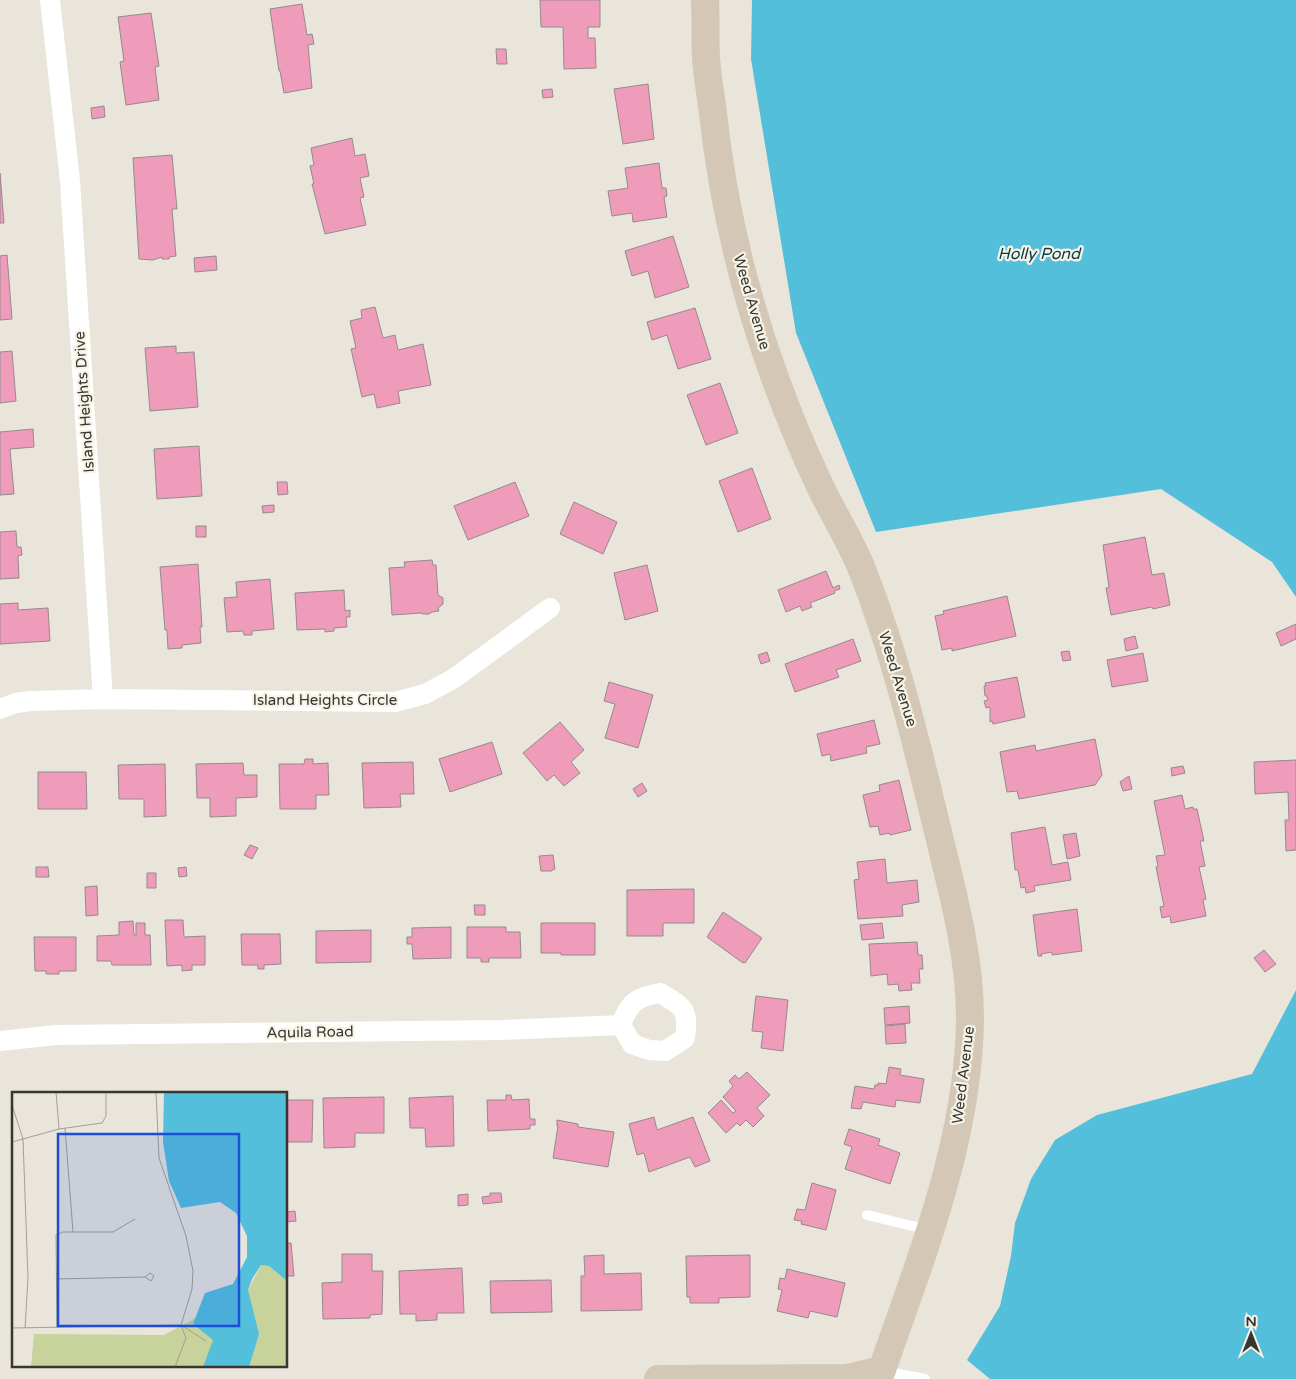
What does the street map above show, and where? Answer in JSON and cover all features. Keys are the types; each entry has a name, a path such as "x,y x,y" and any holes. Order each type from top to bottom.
{"street":[{"name":"Island Heights Drive","path":"50,0 70,181 103,700"},
{"name":"Weed Avenue","path":"705,0 706,58 719,167 741,269 775,377 819,486 859,563 874,601 914,731 950,883 969,981 969,1050 961,1110 940,1197 885,1375"},
{"name":"Island Heights Circle","path":"103,700 395,702 425,694 453,679 550,608"},
{"path":"0,709 16,702 103,700"},
{"name":"Aquila Road","path":"0,1041 56,1035 503,1030 621,1025"},
{"path":"658,1379 848,1378 885,1375"}],"lane":[{"path":"867,1215 930,1230"},
{"path":"885,1375 925,1379"}],"water":[{"name":"Holly Pond","path":"752,0 1296,0 1296,597 1272,562 1161,489 876,532 796,333 751,59"},
{"path":"1296,990 1296,1379 990,1379 967,1360 1000,1306 1011,1256 1015,1223 1031,1179 1055,1140 1097,1115 1252,1074"}],"building":[{"path":"540,0 600,0 600,27 588,27 588,38 595,38 596,68 564,69 563,27 541,27"},
{"path":"302,4 307,35 312,34 314,44 308,45 312,88 284,93 270,9"},
{"path":"151,13 159,66 155,67 159,100 126,105 120,62 124,61 118,17"},
{"path":"496,49 506,49 507,64 497,64"},
{"path":"648,84 654,139 623,144 614,89"},
{"path":"552,89 553,97 543,98 542,90"},
{"path":"104,106 105,117 92,119 91,108"},
{"path":"352,138 355,156 365,154 369,176 360,178 364,197 360,198 366,225 325,234 312,184 314,184 310,166 314,165 311,148"},
{"path":"172,155 177,209 172,209 176,256 169,257 169,259 162,259 162,257 153,260 139,259 133,158"},
{"path":"659,163 662,188 666,188 667,196 664,197 667,217 633,222 632,213 612,216 608,191 628,188 625,168"},
{"path":"0,173 4,223 0,223"},
{"path":"673,236 689,287 655,298 648,271 632,276 625,251"},
{"path":"7,255 12,319 0,320 0,256"},
{"path":"216,256 217,270 195,272 194,258"},
{"path":"375,307 383,338 395,335 398,350 423,344 431,385 398,391 400,403 377,408 374,394 362,397 351,349 356,348 350,321 362,318 361,310"},
{"path":"695,308 711,359 678,369 667,335 652,340 647,322"},
{"path":"176,346 176,353 194,352 198,407 150,411 145,348"},
{"path":"12,351 16,401 0,403 0,352"},
{"path":"720,383 738,433 706,445 687,395"},
{"path":"33,429 34,447 10,449 14,494 0,495 0,432"},
{"path":"199,446 202,496 157,499 154,449"},
{"path":"752,468 771,519 738,532 719,481"},
{"path":"277,482 287,482 288,494 278,495"},
{"path":"515,482 529,516 468,540 454,506"},
{"path":"574,502 617,522 603,554 560,534"},
{"path":"274,505 274,512 263,513 262,506"},
{"path":"196,526 206,526 206,537 196,537"},
{"path":"16,531 17,547 21,547 22,555 18,556 19,578 0,579 0,532"},
{"path":"1145,537 1152,575 1164,573 1170,605 1111,615 1106,588 1109,587 1103,545"},
{"path":"432,560 433,565 436,565 438,595 443,598 443,604 438,608 439,611 429,614 392,615 389,568 405,567 404,562"},
{"path":"198,564 202,627 200,627 201,643 182,645 182,648 168,649 160,567"},
{"path":"647,565 658,611 625,620 614,573"},
{"path":"826,571 833,588 839,585 840,589 834,591 835,593 810,603 812,607 802,611 800,606 786,612 778,590"},
{"path":"270,579 274,629 252,631 252,635 244,635 243,631 227,632 224,598 237,597 236,582"},
{"path":"344,590 345,611 350,610 350,617 346,617 347,627 334,628 334,631 325,632 325,629 297,630 295,593"},
{"path":"1007,596 1016,636 952,651 952,648 942,650 935,616 944,614 943,611"},
{"path":"18,603 18,610 48,608 50,641 0,644 0,604"},
{"path":"1296,624 1296,639 1281,646 1276,633"},
{"path":"1135,636 1138,648 1126,651 1124,639"},
{"path":"853,639 861,661 836,670 839,677 795,692 785,664"},
{"path":"1069,651 1071,660 1063,661 1061,652"},
{"path":"767,652 770,661 761,664 758,655"},
{"path":"1143,653 1148,681 1112,687 1107,660"},
{"path":"1017,677 1025,717 993,724 992,721 990,722 990,707 986,708 984,701 988,700 987,696 985,696 985,683"},
{"path":"609,682 653,695 638,748 605,738 615,704 604,701"},
{"path":"874,720 880,744 866,747 867,753 831,761 830,754 822,756 817,734"},
{"path":"560,722 584,750 571,762 580,773 564,786 554,775 547,781 523,753"},
{"path":"1095,739 1102,775 1095,785 1019,799 1017,791 1007,792 1000,752 1035,745 1036,751"},
{"path":"492,742 502,774 450,792 439,759"},
{"path":"305,759 313,759 313,764 328,763 329,795 316,795 316,809 280,809 279,764 304,764"},
{"path":"1296,760 1296,850 1286,851 1285,820 1289,820 1288,792 1255,794 1254,762"},
{"path":"413,762 414,794 400,794 401,807 364,808 362,763"},
{"path":"243,763 244,775 257,775 257,797 236,798 236,816 210,817 210,798 197,798 196,764"},
{"path":"165,764 166,816 144,817 144,799 119,799 118,765"},
{"path":"1183,766 1185,773 1172,776 1171,768"},
{"path":"38,772 86,772 87,809 38,809"},
{"path":"1129,776 1132,789 1123,791 1120,782"},
{"path":"899,780 911,830 890,835 889,833 880,835 878,826 870,827 863,795 880,791 879,785"},
{"path":"642,783 647,791 638,797 633,789"},
{"path":"1182,795 1185,809 1193,807 1193,809 1197,809 1204,841 1200,841 1205,866 1199,867 1206,899 1203,900 1206,916 1171,923 1170,916 1162,918 1160,907 1164,906 1156,867 1158,866 1156,856 1165,855 1154,801"},
{"path":"1045,827 1052,865 1068,862 1071,880 1034,886 1035,891 1026,893 1025,887 1021,888 1018,870 1015,870 1011,833"},
{"path":"1076,833 1080,856 1067,859 1063,835"},
{"path":"250,845 258,848 252,859 244,855"},
{"path":"553,855 555,869 552,871 541,871 539,856"},
{"path":"885,859 887,883 917,880 919,902 902,905 903,916 858,919 854,880 859,879 857,862"},
{"path":"36,867 48,867 49,877 36,877"},
{"path":"186,867 187,876 179,877 178,868"},
{"path":"147,873 156,873 156,888 147,888"},
{"path":"97,886 98,915 86,916 85,887"},
{"path":"694,889 694,923 663,923 663,936 627,936 627,890"},
{"path":"474,905 485,905 485,915 475,915"},
{"path":"1077,909 1082,951 1052,955 1052,952 1038,956 1033,915"},
{"path":"723,912 762,938 745,963 707,937"},
{"path":"165,920 183,920 184,937 205,936 205,965 192,965 192,970 182,971 182,965 167,966"},
{"path":"133,921 134,935 136,935 136,923 145,923 145,935 150,935 151,965 112,965 111,961 97,961 97,936 119,935 119,922"},
{"path":"541,923 595,923 595,955 541,953"},
{"path":"882,923 884,938 862,940 860,925"},
{"path":"451,927 451,958 413,959 412,944 407,944 407,937 412,937 412,928"},
{"path":"467,927 506,927 506,932 520,932 521,958 489,958 489,962 481,962 481,958 467,958"},
{"path":"371,930 371,962 316,963 316,931"},
{"path":"241,934 280,934 281,964 264,965 264,969 258,969 258,965 242,965"},
{"path":"34,937 76,937 76,971 59,971 59,974 46,974 46,971 35,971"},
{"path":"917,942 918,955 922,955 923,969 919,969 920,983 911,983 912,990 899,991 898,984 888,985 887,974 871,976 869,944"},
{"path":"1264,950 1276,964 1265,972 1254,958"},
{"path":"756,996 788,1000 783,1051 761,1048 763,1032 752,1031"},
{"path":"909,1006 910,1023 885,1025 884,1008"},
{"path":"905,1024 906,1043 886,1044 885,1026"},
{"path":"889,1067 901,1069 900,1075 924,1079 920,1103 896,1100 895,1107 863,1102 861,1109 851,1108 855,1086 874,1089 878,1083 886,1084"},
{"path":"747,1072 770,1095 757,1108 764,1116 753,1127 746,1120 740,1126 737,1123 726,1133 708,1113 721,1100 733,1113 736,1111 723,1097 733,1086 729,1081 735,1075 739,1079"},
{"path":"506,1095 511,1095 512,1100 529,1099 530,1119 535,1119 535,1125 530,1125 530,1129 488,1131 487,1100 506,1100"},
{"path":"453,1096 454,1146 426,1147 425,1128 410,1128 409,1098"},
{"path":"384,1097 384,1133 355,1133 355,1147 324,1148 323,1098"},
{"path":"288,1100 313,1100 312,1142 288,1142"},
{"path":"654,1117 657,1130 693,1117 710,1161 695,1167 690,1157 649,1172 644,1153 637,1155 629,1124"},
{"path":"557,1120 578,1124 578,1127 614,1132 608,1167 553,1158 558,1126"},
{"path":"849,1129 880,1139 878,1145 900,1153 890,1184 845,1169 852,1147 844,1144"},
{"path":"812,1183 836,1190 826,1230 801,1224 802,1221 794,1220 797,1209 805,1210"},
{"path":"490,1193 501,1193 502,1202 483,1204 482,1197 490,1196"},
{"path":"468,1194 468,1205 458,1206 458,1195"},
{"path":"295,1211 296,1221 288,1222 288,1212"},
{"path":"288,1243 291,1243 294,1276 288,1276"},
{"path":"342,1254 372,1254 372,1271 383,1271 382,1314 370,1315 370,1318 323,1319 322,1283 342,1282"},
{"path":"604,1255 604,1274 641,1273 642,1310 581,1311 581,1276 585,1276 584,1256"},
{"path":"750,1255 750,1297 719,1298 719,1303 690,1303 690,1297 687,1297 686,1256"},
{"path":"462,1268 464,1313 437,1313 437,1320 416,1321 416,1314 400,1314 399,1271"},
{"path":"787,1269 845,1283 837,1317 810,1311 808,1318 777,1311 782,1290 778,1289 780,1278 785,1279"},
{"path":"551,1280 552,1312 491,1313 490,1281"}]}
